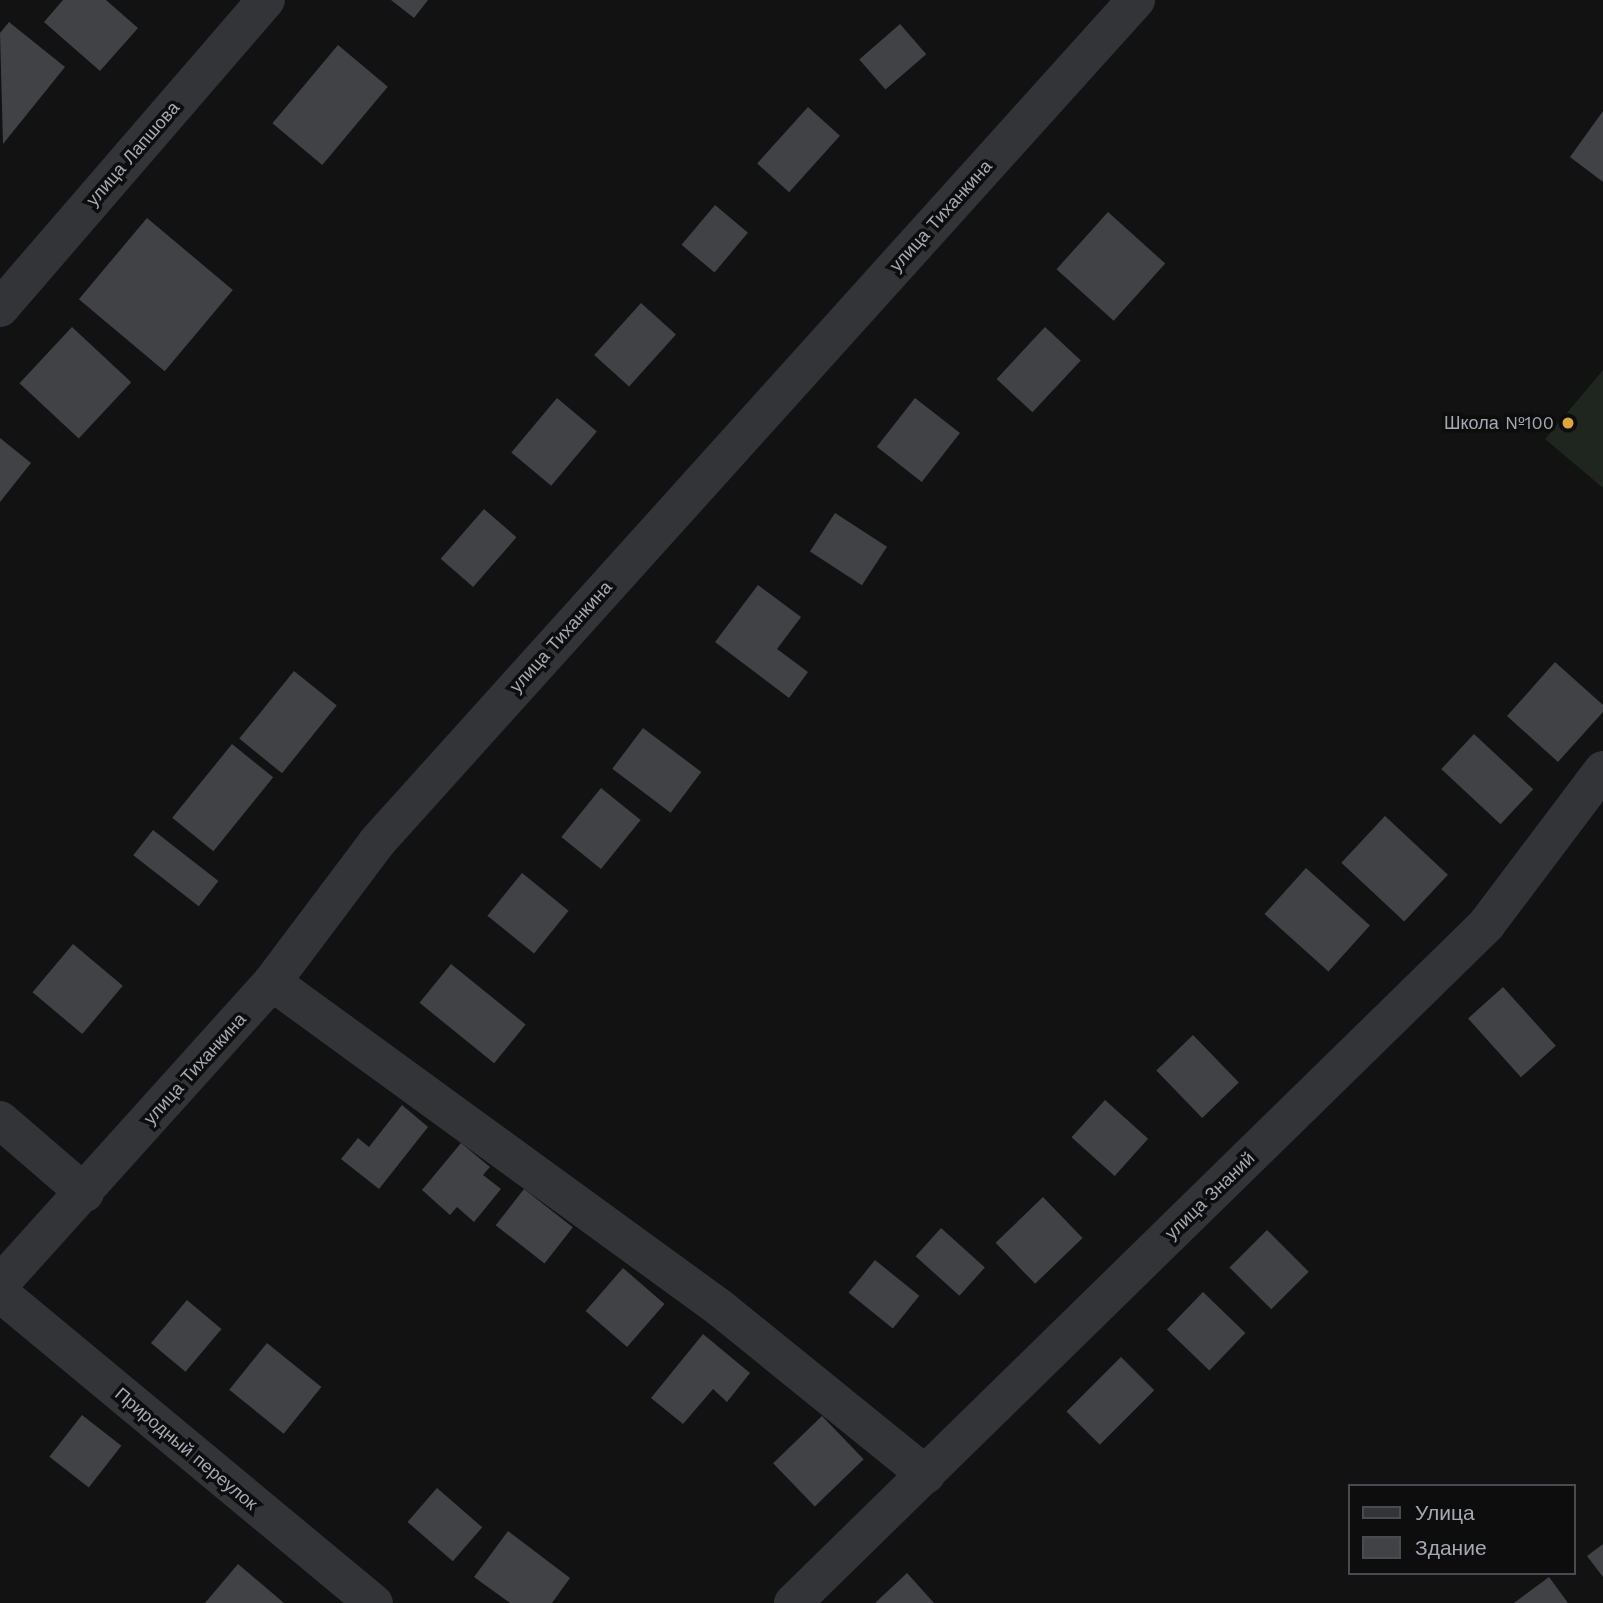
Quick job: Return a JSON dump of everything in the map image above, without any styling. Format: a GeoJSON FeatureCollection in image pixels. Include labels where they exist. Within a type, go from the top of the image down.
{"type":"FeatureCollection","features":[{"type":"Feature","properties":{"kind":"street","name":"улица Лапшова"},"geometry":{"type":"LineString","coordinates":[[0,307],[266,0]]}},
{"type":"Feature","properties":{"kind":"street","name":"улица Тиханкина"},"geometry":{"type":"LineString","coordinates":[[0,1284],[85,1193],[272,982],[376,842],[1136,0]]}},
{"type":"Feature","properties":{"kind":"street","name":"улица Знаний"},"geometry":{"type":"LineString","coordinates":[[793,1603],[1486,925],[1603,770]]}},
{"type":"Feature","properties":{"kind":"street"},"geometry":{"type":"LineString","coordinates":[[272,982],[719,1308],[926,1475]]}},
{"type":"Feature","properties":{"kind":"street"},"geometry":{"type":"LineString","coordinates":[[0,1120],[85,1193]]}},
{"type":"Feature","properties":{"kind":"street","name":"Природный переулок"},"geometry":{"type":"LineString","coordinates":[[0,1293],[374,1603]]}},
{"type":"Feature","properties":{"kind":"shaded area"},"geometry":{"type":"Polygon","coordinates":[[[1603,370],[1603,488],[1545,439],[1603,370]]]}},
{"type":"Feature","properties":{"kind":"building"},"geometry":{"type":"Polygon","coordinates":[[[63,0],[106,0],[138,28],[100,71],[44,22],[63,0]]]}},
{"type":"Feature","properties":{"kind":"building"},"geometry":{"type":"Polygon","coordinates":[[[391,0],[428,0],[414,18],[391,0]]]}},
{"type":"Feature","properties":{"kind":"building"},"geometry":{"type":"Polygon","coordinates":[[[9,22],[65,67],[3,144],[0,33],[9,22]]]}},
{"type":"Feature","properties":{"kind":"building"},"geometry":{"type":"Polygon","coordinates":[[[900,24],[926,54],[885,90],[859,59],[900,24]]]}},
{"type":"Feature","properties":{"kind":"building"},"geometry":{"type":"Polygon","coordinates":[[[338,45],[388,87],[322,165],[272,123],[338,45]]]}},
{"type":"Feature","properties":{"kind":"building"},"geometry":{"type":"Polygon","coordinates":[[[808,107],[840,136],[789,192],[757,163],[808,107]]]}},
{"type":"Feature","properties":{"kind":"building"},"geometry":{"type":"Polygon","coordinates":[[[1603,111],[1603,182],[1570,157],[1603,111]]]}},
{"type":"Feature","properties":{"kind":"building"},"geometry":{"type":"Polygon","coordinates":[[[715,205],[748,233],[715,272],[682,245],[715,205]]]}},
{"type":"Feature","properties":{"kind":"building"},"geometry":{"type":"Polygon","coordinates":[[[1108,212],[1165,264],[1114,321],[1056,269],[1108,212]]]}},
{"type":"Feature","properties":{"kind":"building"},"geometry":{"type":"Polygon","coordinates":[[[147,218],[233,290],[165,371],[79,299],[147,218]]]}},
{"type":"Feature","properties":{"kind":"building"},"geometry":{"type":"Polygon","coordinates":[[[641,303],[676,334],[629,386],[594,355],[641,303]]]}},
{"type":"Feature","properties":{"kind":"building"},"geometry":{"type":"Polygon","coordinates":[[[72,327],[131,382],[79,439],[19,383],[72,327]]]}},
{"type":"Feature","properties":{"kind":"building"},"geometry":{"type":"Polygon","coordinates":[[[1045,327],[1081,360],[1032,412],[997,379],[1045,327]]]}},
{"type":"Feature","properties":{"kind":"building"},"geometry":{"type":"Polygon","coordinates":[[[557,398],[597,431],[551,486],[511,452],[557,398]]]}},
{"type":"Feature","properties":{"kind":"building"},"geometry":{"type":"Polygon","coordinates":[[[915,398],[960,433],[922,482],[877,447],[915,398]]]}},
{"type":"Feature","properties":{"kind":"building"},"geometry":{"type":"Polygon","coordinates":[[[0,438],[31,463],[0,502],[0,438]]]}},
{"type":"Feature","properties":{"kind":"building"},"geometry":{"type":"Polygon","coordinates":[[[484,509],[516,537],[473,587],[441,559],[484,509]]]}},
{"type":"Feature","properties":{"kind":"building"},"geometry":{"type":"Polygon","coordinates":[[[835,513],[887,547],[862,585],[810,552],[835,513]]]}},
{"type":"Feature","properties":{"kind":"building"},"geometry":{"type":"Polygon","coordinates":[[[758,585],[801,617],[777,649],[808,672],[789,698],[715,642],[758,585]]]}},
{"type":"Feature","properties":{"kind":"building"},"geometry":{"type":"Polygon","coordinates":[[[1555,662],[1603,705],[1603,712],[1558,762],[1507,716],[1555,662]]]}},
{"type":"Feature","properties":{"kind":"building"},"geometry":{"type":"Polygon","coordinates":[[[294,671],[337,706],[282,773],[239,739],[294,671]]]}},
{"type":"Feature","properties":{"kind":"building"},"geometry":{"type":"Polygon","coordinates":[[[643,728],[701,772],[671,813],[612,769],[643,728]]]}},
{"type":"Feature","properties":{"kind":"building"},"geometry":{"type":"Polygon","coordinates":[[[1474,734],[1533,789],[1501,824],[1441,769],[1474,734]]]}},
{"type":"Feature","properties":{"kind":"building"},"geometry":{"type":"Polygon","coordinates":[[[232,744],[273,777],[213,851],[172,818],[232,744]]]}},
{"type":"Feature","properties":{"kind":"building"},"geometry":{"type":"Polygon","coordinates":[[[601,788],[641,820],[601,869],[561,837],[601,788]]]}},
{"type":"Feature","properties":{"kind":"building"},"geometry":{"type":"Polygon","coordinates":[[[1385,816],[1448,875],[1404,921],[1341,863],[1385,816]]]}},
{"type":"Feature","properties":{"kind":"building"},"geometry":{"type":"Polygon","coordinates":[[[153,830],[218,881],[199,906],[133,855],[153,830]]]}},
{"type":"Feature","properties":{"kind":"building"},"geometry":{"type":"Polygon","coordinates":[[[1306,868],[1370,926],[1328,972],[1265,914],[1306,868]]]}},
{"type":"Feature","properties":{"kind":"building"},"geometry":{"type":"Polygon","coordinates":[[[522,873],[569,911],[534,954],[487,916],[522,873]]]}},
{"type":"Feature","properties":{"kind":"building"},"geometry":{"type":"Polygon","coordinates":[[[73,944],[123,986],[82,1034],[33,992],[73,944]]]}},
{"type":"Feature","properties":{"kind":"building"},"geometry":{"type":"Polygon","coordinates":[[[451,964],[526,1024],[494,1063],[420,1003],[451,964]]]}},
{"type":"Feature","properties":{"kind":"building"},"geometry":{"type":"Polygon","coordinates":[[[1503,987],[1556,1046],[1521,1077],[1468,1018],[1503,987]]]}},
{"type":"Feature","properties":{"kind":"building"},"geometry":{"type":"Polygon","coordinates":[[[1193,1035],[1239,1082],[1202,1118],[1156,1070],[1193,1035]]]}},
{"type":"Feature","properties":{"kind":"building"},"geometry":{"type":"Polygon","coordinates":[[[1105,1100],[1148,1139],[1115,1176],[1072,1137],[1105,1100]]]}},
{"type":"Feature","properties":{"kind":"building"},"geometry":{"type":"Polygon","coordinates":[[[402,1105],[428,1127],[379,1189],[341,1159],[358,1138],[369,1147],[402,1105]]]}},
{"type":"Feature","properties":{"kind":"building"},"geometry":{"type":"Polygon","coordinates":[[[461,1143],[490,1167],[483,1175],[501,1189],[474,1222],[457,1207],[450,1215],[422,1190],[461,1143]]]}},
{"type":"Feature","properties":{"kind":"building"},"geometry":{"type":"Polygon","coordinates":[[[524,1189],[573,1227],[545,1263],[496,1225],[524,1189]]]}},
{"type":"Feature","properties":{"kind":"building"},"geometry":{"type":"Polygon","coordinates":[[[1043,1197],[1083,1238],[1035,1284],[996,1243],[1043,1197]]]}},
{"type":"Feature","properties":{"kind":"building"},"geometry":{"type":"Polygon","coordinates":[[[941,1228],[985,1267],[959,1296],[916,1256],[941,1228]]]}},
{"type":"Feature","properties":{"kind":"building"},"geometry":{"type":"Polygon","coordinates":[[[1267,1230],[1309,1272],[1271,1309],[1230,1267],[1267,1230]]]}},
{"type":"Feature","properties":{"kind":"building"},"geometry":{"type":"Polygon","coordinates":[[[875,1260],[919,1296],[893,1329],[849,1293],[875,1260]]]}},
{"type":"Feature","properties":{"kind":"building"},"geometry":{"type":"Polygon","coordinates":[[[623,1268],[665,1304],[627,1347],[586,1311],[623,1268]]]}},
{"type":"Feature","properties":{"kind":"building"},"geometry":{"type":"Polygon","coordinates":[[[1203,1292],[1245,1333],[1209,1370],[1167,1329],[1203,1292]]]}},
{"type":"Feature","properties":{"kind":"building"},"geometry":{"type":"Polygon","coordinates":[[[187,1300],[221,1329],[185,1372],[151,1343],[187,1300]]]}},
{"type":"Feature","properties":{"kind":"building"},"geometry":{"type":"Polygon","coordinates":[[[703,1334],[750,1373],[727,1402],[713,1389],[683,1424],[651,1398],[703,1334]]]}},
{"type":"Feature","properties":{"kind":"building"},"geometry":{"type":"Polygon","coordinates":[[[267,1343],[321,1387],[284,1434],[229,1390],[267,1343]]]}},
{"type":"Feature","properties":{"kind":"building"},"geometry":{"type":"Polygon","coordinates":[[[1121,1357],[1154,1390],[1100,1445],[1067,1411],[1121,1357]]]}},
{"type":"Feature","properties":{"kind":"building"},"geometry":{"type":"Polygon","coordinates":[[[82,1415],[121,1446],[89,1488],[49,1457],[82,1415]]]}},
{"type":"Feature","properties":{"kind":"building"},"geometry":{"type":"Polygon","coordinates":[[[822,1416],[864,1459],[815,1506],[773,1463],[822,1416]]]}},
{"type":"Feature","properties":{"kind":"building"},"geometry":{"type":"Polygon","coordinates":[[[437,1488],[482,1527],[453,1561],[407,1522],[437,1488]]]}},
{"type":"Feature","properties":{"kind":"building"},"geometry":{"type":"Polygon","coordinates":[[[508,1531],[570,1578],[552,1603],[510,1603],[474,1577],[508,1531]]]}},
{"type":"Feature","properties":{"kind":"building"},"geometry":{"type":"Polygon","coordinates":[[[1603,1544],[1603,1577],[1587,1556],[1603,1544]]]}},
{"type":"Feature","properties":{"kind":"building"},"geometry":{"type":"Polygon","coordinates":[[[238,1564],[284,1603],[205,1603],[238,1564]]]}},
{"type":"Feature","properties":{"kind":"building"},"geometry":{"type":"Polygon","coordinates":[[[907,1573],[934,1603],[875,1603],[907,1573]]]}},
{"type":"Feature","properties":{"kind":"building"},"geometry":{"type":"Polygon","coordinates":[[[1549,1577],[1568,1603],[1514,1603],[1518,1600],[1549,1577]]]}},
{"type":"Feature","properties":{"kind":"place","name":"Школа №100"},"geometry":{"type":"Point","coordinates":[1568,423]}}]}
